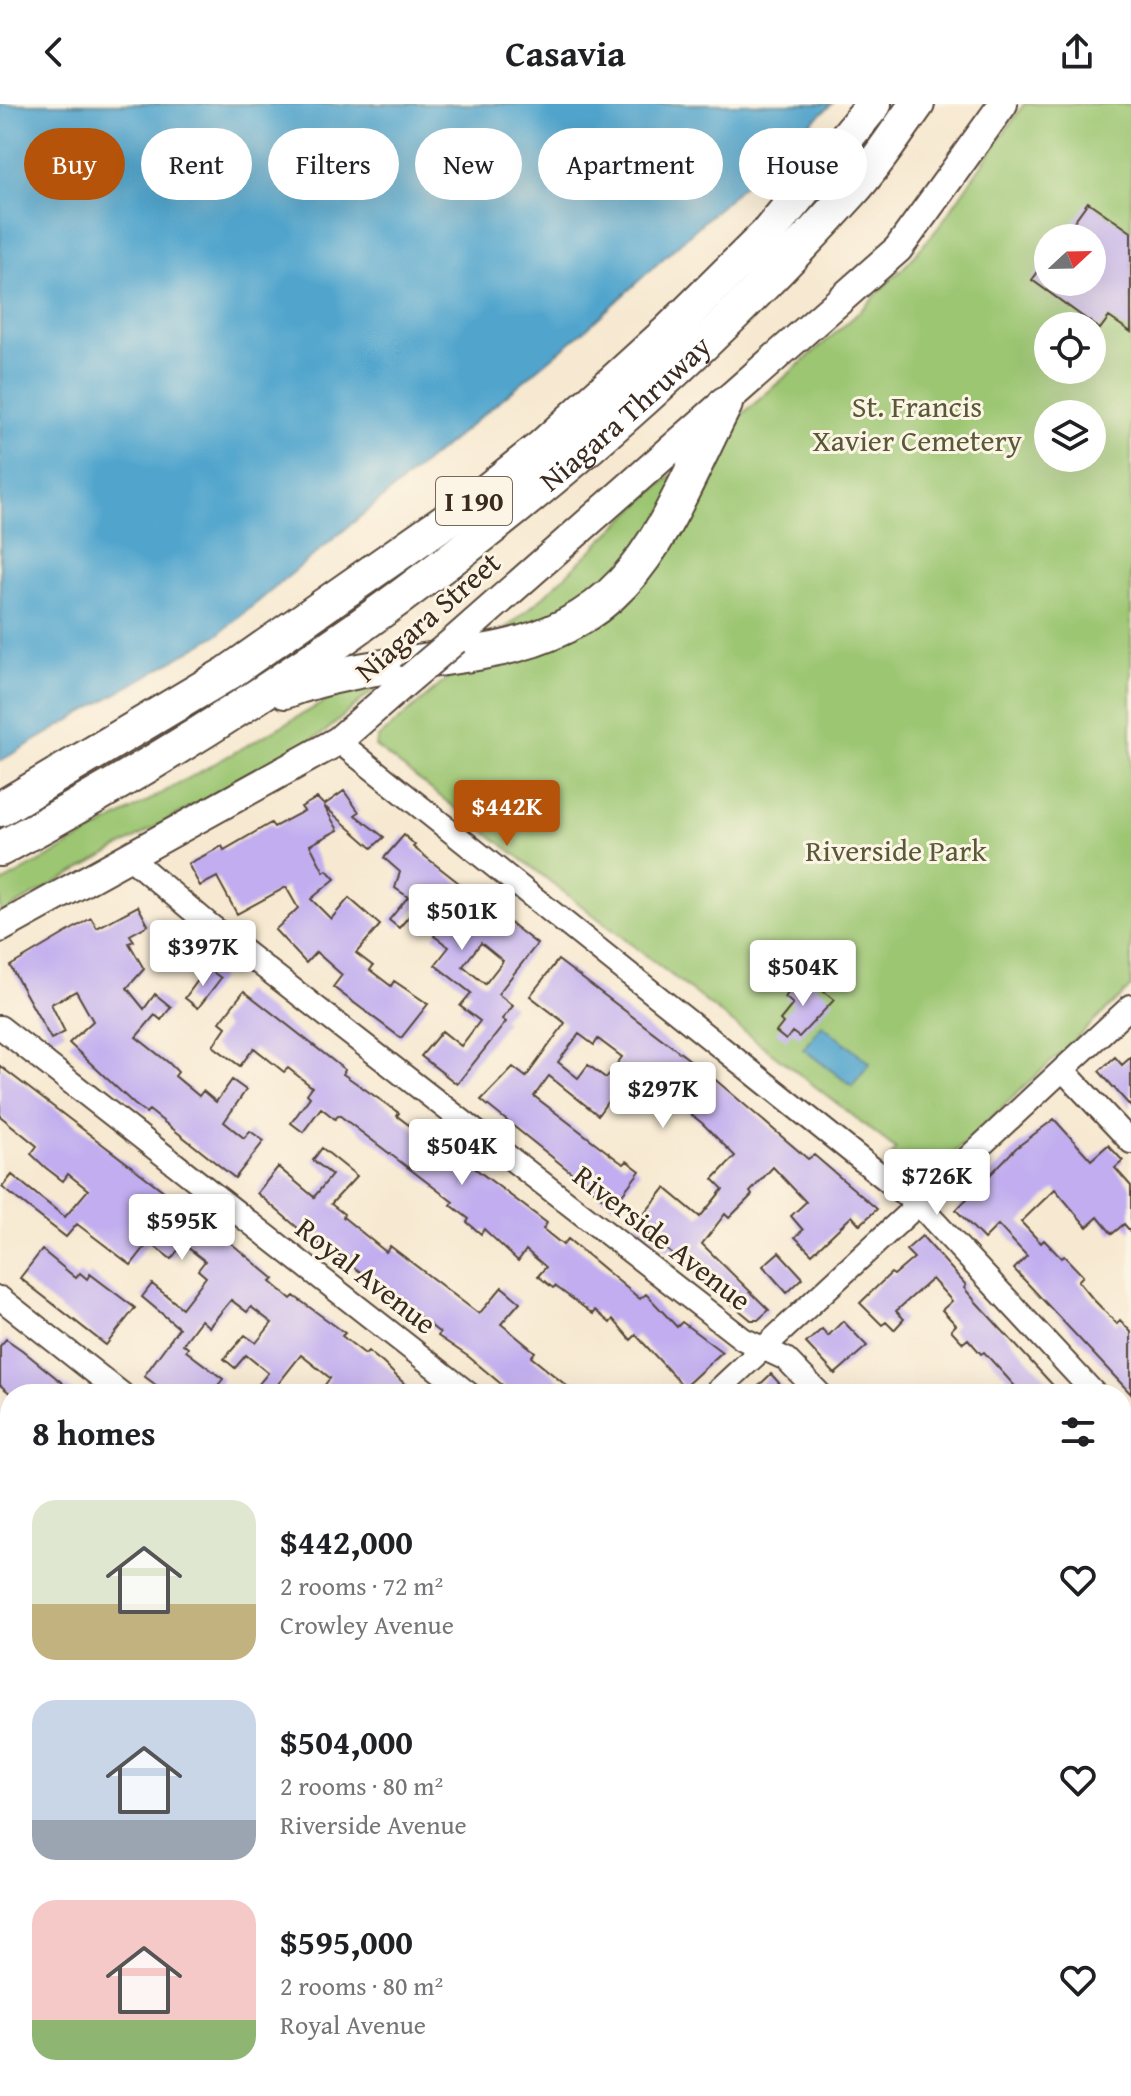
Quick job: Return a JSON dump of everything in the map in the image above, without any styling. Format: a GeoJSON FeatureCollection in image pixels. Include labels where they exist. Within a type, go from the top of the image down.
{"type":"FeatureCollection","features":[{"type":"Feature","properties":{"kind":"highway","name":"Niagara Thruway"},"geometry":{"type":"LineString","coordinates":[[0,809],[228,673],[518,466],[638,360],[747,254],[813,182],[874,104]]}},
{"type":"Feature","properties":{"kind":"highway","name":"Niagara Thruway"},"geometry":{"type":"LineString","coordinates":[[0,849],[247,705],[504,516],[681,366],[854,189],[917,104]]}},
{"type":"Feature","properties":{"kind":"highway"},"geometry":{"type":"LineString","coordinates":[[247,705],[341,672],[513,646],[568,627],[595,611],[644,558],[725,404]]}},
{"type":"Feature","properties":{"kind":"main road","name":"Niagara Street"},"geometry":{"type":"LineString","coordinates":[[0,928],[338,741],[898,249],[1003,104]]}},
{"type":"Feature","properties":{"kind":"street"},"geometry":{"type":"LineString","coordinates":[[338,741],[917,1204],[1086,1384]]}},
{"type":"Feature","properties":{"kind":"street","name":"Riverside Avenue"},"geometry":{"type":"LineString","coordinates":[[129,857],[206,922],[732,1331],[786,1359],[810,1384]]}},
{"type":"Feature","properties":{"kind":"street"},"geometry":{"type":"LineString","coordinates":[[725,1384],[1131,1006]]}},
{"type":"Feature","properties":{"kind":"street","name":"Royal Avenue"},"geometry":{"type":"LineString","coordinates":[[0,1027],[456,1384]]}},
{"type":"Feature","properties":{"kind":"street"},"geometry":{"type":"LineString","coordinates":[[1063,1070],[1131,1142]]}},
{"type":"Feature","properties":{"kind":"street"},"geometry":{"type":"LineString","coordinates":[[0,1298],[109,1384]]}},
{"type":"Feature","properties":{"kind":"green space","name":"Riverside Park"},"geometry":{"type":"Polygon","coordinates":[[[1024,104],[1131,104],[1131,987],[927,1178],[914,1181],[886,1163],[896,1149],[375,746],[378,738],[544,596],[646,498],[855,316],[938,228],[1024,104]]]}},
{"type":"Feature","properties":{"kind":"green space"},"geometry":{"type":"Polygon","coordinates":[[[378,686],[325,732],[0,914],[0,884],[344,691],[378,686]]]}},
{"type":"Feature","properties":{"kind":"water"},"geometry":{"type":"Polygon","coordinates":[[[0,104],[832,104],[806,128],[739,128],[739,189],[586,329],[219,634],[0,761],[0,104]]]}},
{"type":"Feature","properties":{"kind":"water"},"geometry":{"type":"Polygon","coordinates":[[[822,1025],[870,1063],[852,1086],[803,1049],[822,1025]]]}},
{"type":"Feature","properties":{"kind":"building"},"geometry":{"type":"Polygon","coordinates":[[[1088,202],[1131,232],[1131,332],[1109,317],[1106,321],[1106,312],[1076,312],[1054,296],[1106,296],[1106,224],[1072,224],[1088,202]]]}},
{"type":"Feature","properties":{"kind":"building"},"geometry":{"type":"Polygon","coordinates":[[[344,791],[359,812],[355,815],[384,837],[372,848],[324,806],[338,830],[310,845],[324,872],[327,870],[335,879],[311,899],[331,919],[349,898],[380,925],[356,953],[373,966],[370,970],[391,986],[394,981],[428,1004],[401,1038],[333,987],[342,975],[316,952],[306,963],[275,930],[298,908],[286,887],[237,914],[217,877],[200,886],[188,864],[222,846],[224,850],[271,823],[274,827],[304,811],[301,807],[317,798],[324,805],[344,791]]]}},
{"type":"Feature","properties":{"kind":"building"},"geometry":{"type":"Polygon","coordinates":[[[404,835],[415,845],[413,847],[537,944],[498,994],[513,1006],[502,1019],[506,1022],[457,1084],[421,1056],[442,1031],[461,1046],[480,1021],[460,1006],[471,993],[435,965],[449,947],[434,936],[447,919],[423,900],[399,928],[389,920],[408,897],[395,888],[400,872],[384,858],[404,835]],[[481,943],[463,966],[485,984],[503,961],[481,943]]]}},
{"type":"Feature","properties":{"kind":"building"},"geometry":{"type":"Polygon","coordinates":[[[138,906],[148,925],[130,935],[134,941],[129,943],[144,969],[127,988],[144,1009],[155,994],[171,1007],[161,1020],[155,1015],[136,1037],[169,1063],[178,1072],[175,1076],[199,1096],[203,1091],[216,1102],[232,1080],[246,1090],[224,1122],[244,1138],[250,1131],[264,1141],[235,1178],[149,1110],[146,1113],[134,1104],[69,1043],[93,1021],[76,991],[51,1004],[65,1032],[51,1039],[10,966],[91,918],[97,928],[138,906]]]}},
{"type":"Feature","properties":{"kind":"building"},"geometry":{"type":"Polygon","coordinates":[[[558,960],[711,1076],[808,1159],[814,1155],[877,1209],[860,1225],[852,1216],[812,1254],[795,1237],[803,1230],[791,1216],[806,1202],[773,1167],[750,1192],[752,1195],[729,1218],[725,1214],[702,1244],[769,1310],[758,1320],[751,1320],[636,1224],[665,1188],[700,1217],[723,1189],[713,1179],[735,1156],[702,1123],[668,1096],[662,1104],[652,1095],[654,1092],[628,1073],[598,1115],[549,1076],[534,1096],[619,1161],[624,1164],[627,1161],[640,1171],[613,1206],[481,1100],[513,1067],[526,1077],[565,1023],[530,996],[558,960]],[[579,1034],[558,1062],[578,1078],[588,1065],[606,1078],[622,1057],[598,1039],[594,1045],[579,1034]]]}},
{"type":"Feature","properties":{"kind":"building"},"geometry":{"type":"Polygon","coordinates":[[[207,968],[221,978],[198,1008],[185,998],[207,968]]]}},
{"type":"Feature","properties":{"kind":"building"},"geometry":{"type":"Polygon","coordinates":[[[803,975],[834,1000],[799,1037],[792,1032],[786,1040],[776,1032],[783,1023],[780,1020],[793,1004],[785,997],[803,975]]]}},
{"type":"Feature","properties":{"kind":"building"},"geometry":{"type":"Polygon","coordinates":[[[244,991],[345,1070],[343,1074],[399,1113],[397,1116],[421,1134],[424,1130],[547,1223],[543,1229],[563,1245],[568,1239],[640,1299],[646,1294],[677,1327],[682,1322],[722,1352],[687,1384],[681,1384],[636,1335],[631,1340],[613,1319],[610,1323],[595,1310],[593,1314],[555,1286],[553,1288],[538,1276],[546,1267],[526,1250],[518,1261],[484,1229],[481,1234],[467,1222],[469,1219],[451,1205],[453,1202],[339,1115],[335,1119],[321,1108],[303,1132],[291,1123],[310,1097],[307,1094],[312,1087],[288,1068],[284,1072],[254,1048],[240,1066],[213,1046],[226,1027],[220,1022],[244,991]]]}},
{"type":"Feature","properties":{"kind":"building"},"geometry":{"type":"Polygon","coordinates":[[[1115,1057],[1122,1065],[1131,1057],[1131,1107],[1099,1071],[1115,1057]]]}},
{"type":"Feature","properties":{"kind":"building"},"geometry":{"type":"Polygon","coordinates":[[[0,1066],[220,1234],[274,1279],[271,1282],[291,1299],[294,1296],[345,1333],[342,1336],[365,1354],[368,1351],[405,1384],[326,1384],[330,1378],[301,1355],[278,1384],[259,1384],[268,1373],[246,1355],[235,1368],[224,1359],[245,1335],[256,1343],[272,1323],[251,1307],[247,1312],[231,1300],[209,1327],[201,1320],[183,1344],[188,1348],[186,1351],[223,1379],[219,1384],[155,1384],[144,1376],[179,1328],[142,1297],[152,1284],[182,1308],[206,1277],[198,1270],[205,1261],[183,1244],[171,1259],[149,1242],[131,1265],[77,1224],[66,1237],[2,1187],[12,1175],[65,1217],[88,1190],[68,1174],[63,1181],[46,1168],[31,1154],[37,1146],[0,1116],[0,1066]]]}},
{"type":"Feature","properties":{"kind":"building"},"geometry":{"type":"Polygon","coordinates":[[[1054,1119],[1091,1160],[1108,1145],[1123,1161],[1115,1168],[1131,1186],[1131,1232],[1124,1224],[1112,1234],[1098,1217],[1087,1227],[1055,1189],[1021,1222],[1041,1243],[1044,1240],[1061,1258],[1064,1256],[1083,1276],[1078,1281],[1093,1299],[1117,1324],[1120,1320],[1131,1332],[1131,1384],[1122,1384],[1014,1269],[1027,1256],[998,1225],[984,1239],[956,1210],[1016,1148],[1054,1119]]]}},
{"type":"Feature","properties":{"kind":"building"},"geometry":{"type":"Polygon","coordinates":[[[322,1148],[357,1176],[331,1204],[386,1252],[390,1246],[479,1314],[502,1287],[520,1302],[501,1324],[535,1352],[531,1357],[565,1384],[501,1384],[438,1336],[440,1333],[420,1317],[417,1321],[401,1308],[405,1302],[306,1235],[257,1193],[278,1167],[314,1197],[332,1175],[313,1160],[322,1148]]]}},
{"type":"Feature","properties":{"kind":"building"},"geometry":{"type":"Polygon","coordinates":[[[922,1236],[966,1285],[964,1288],[976,1302],[1052,1384],[1013,1384],[984,1352],[981,1354],[968,1339],[963,1343],[951,1330],[956,1325],[942,1310],[952,1301],[932,1279],[896,1311],[904,1319],[894,1330],[886,1322],[882,1325],[860,1303],[891,1273],[894,1275],[914,1258],[906,1250],[922,1236]]]}},
{"type":"Feature","properties":{"kind":"building"},"geometry":{"type":"Polygon","coordinates":[[[42,1250],[76,1278],[80,1273],[87,1279],[90,1274],[135,1308],[106,1345],[20,1278],[42,1250]]]}},
{"type":"Feature","properties":{"kind":"building"},"geometry":{"type":"Polygon","coordinates":[[[779,1252],[803,1278],[787,1293],[763,1266],[779,1252]]]}},
{"type":"Feature","properties":{"kind":"building"},"geometry":{"type":"Polygon","coordinates":[[[843,1321],[867,1346],[835,1374],[806,1343],[822,1329],[828,1336],[843,1321]]]}},
{"type":"Feature","properties":{"kind":"building"},"geometry":{"type":"Polygon","coordinates":[[[6,1339],[64,1384],[0,1384],[0,1346],[6,1339]]]}},
{"type":"Feature","properties":{"kind":"building"},"geometry":{"type":"Polygon","coordinates":[[[771,1374],[780,1384],[760,1384],[771,1374]]]}},
{"type":"Feature","properties":{"kind":"park label","name":"St. Francis Xavier Cemetery"},"geometry":{"type":"Point","coordinates":[917,424]}}]}
